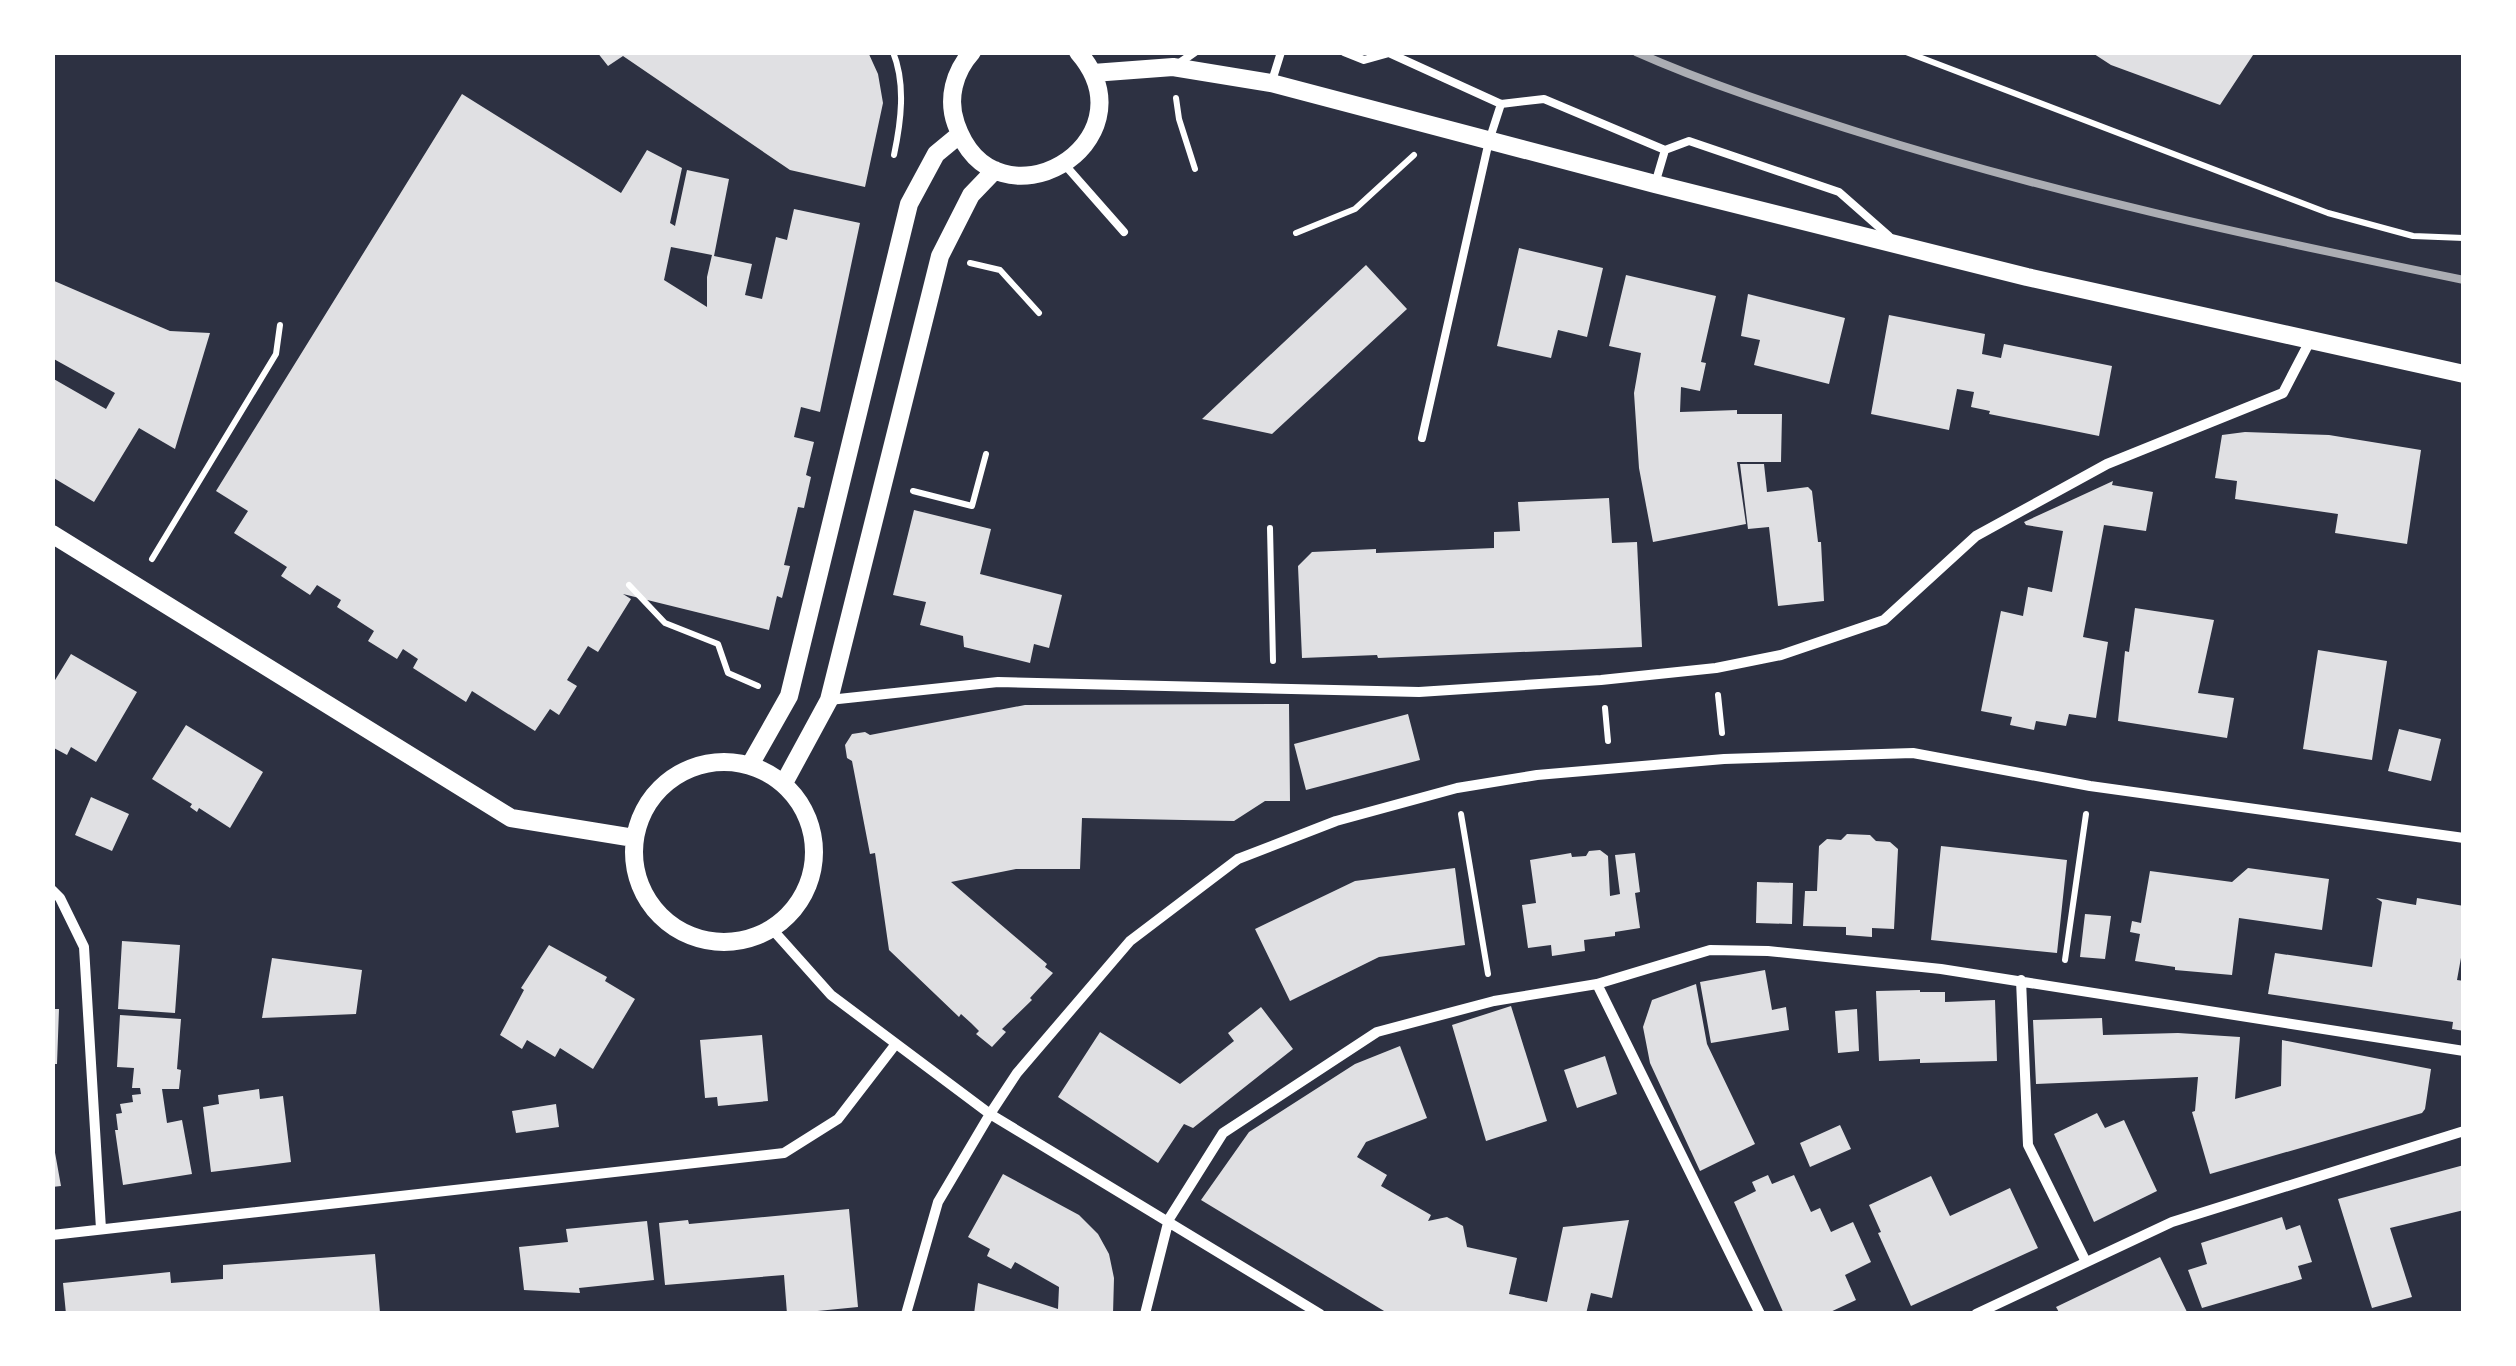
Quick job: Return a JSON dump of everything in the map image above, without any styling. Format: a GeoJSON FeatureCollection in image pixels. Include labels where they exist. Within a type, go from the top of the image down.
{"type":"FeatureCollection","features":[{"type":"Feature","properties":{"kind":"street"},"geometry":{"type":"LineString","coordinates":[[972,52],[957,74],[952,95],[952,116],[959,135],[968,150],[995,170],[1030,176],[1065,165],[1081,152],[1098,114],[1093,73],[1078,52]]}},
{"type":"Feature","properties":{"kind":"street"},"geometry":{"type":"LineString","coordinates":[[1093,73],[1173,66],[1272,82],[1655,184],[2028,277],[2464,374]]}},
{"type":"Feature","properties":{"kind":"street"},"geometry":{"type":"LineString","coordinates":[[750,765],[785,703],[909,204],[936,154],[959,135]]}},
{"type":"Feature","properties":{"kind":"street"},"geometry":{"type":"LineString","coordinates":[[784,784],[829,700],[940,256],[971,196],[995,170]]}},
{"type":"Feature","properties":{"kind":"street"},"geometry":{"type":"LineString","coordinates":[[829,700],[998,682],[1419,692],[1602,680],[1716,668],[1780,656],[1884,620],[1976,536],[2107,464],[2283,392],[2311,339]]}},
{"type":"Feature","properties":{"kind":"street"},"geometry":{"type":"LineString","coordinates":[[52,534],[512,818],[634,838]]}},
{"type":"Feature","properties":{"kind":"street"},"geometry":{"type":"LineString","coordinates":[[906,1314],[938,1202],[990,1114],[1017,1073],[1130,941],[1238,859],[1336,821],[1457,788],[1612,766],[1912,753],[2090,786],[2464,838]]}},
{"type":"Feature","properties":{"kind":"street"},"geometry":{"type":"LineString","coordinates":[[719,760],[750,765],[784,784],[802,806],[812,832],[814,859],[808,886],[793,910],[772,929],[745,940],[715,942],[687,935],[662,918],[644,895],[634,868],[634,838],[643,809],[662,784],[689,768],[719,760]]}},
{"type":"Feature","properties":{"kind":"street"},"geometry":{"type":"LineString","coordinates":[[52,890],[60,898],[84,948],[100,1229]]}},
{"type":"Feature","properties":{"kind":"street"},"geometry":{"type":"LineString","coordinates":[[772,929],[830,995],[990,1114],[1320,1314]]}},
{"type":"Feature","properties":{"kind":"street"},"geometry":{"type":"LineString","coordinates":[[1146,1312],[1169,1220],[1224,1134],[1377,1032],[1494,1001],[1597,984],[1710,950],[1768,951],[2020,980],[2464,1051]]}},
{"type":"Feature","properties":{"kind":"street"},"geometry":{"type":"LineString","coordinates":[[2020,980],[2028,1145],[2085,1260]]}},
{"type":"Feature","properties":{"kind":"street"},"geometry":{"type":"LineString","coordinates":[[1597,984],[1760,1314]]}},
{"type":"Feature","properties":{"kind":"street"},"geometry":{"type":"LineString","coordinates":[[52,1235],[784,1153],[838,1119],[895,1044]]}},
{"type":"Feature","properties":{"kind":"street"},"geometry":{"type":"LineString","coordinates":[[1976,1314],[2172,1222],[2464,1132]]}},
{"type":"Feature","properties":{"kind":"lane"},"geometry":{"type":"LineString","coordinates":[[1173,66],[1195,52]]}},
{"type":"Feature","properties":{"kind":"lane"},"geometry":{"type":"LineString","coordinates":[[1272,82],[1281,52]]}},
{"type":"Feature","properties":{"kind":"lane"},"geometry":{"type":"LineString","coordinates":[[1344,52],[1364,60],[1389,52],[1501,104],[1544,99],[1665,150],[1689,141],[1839,192],[1897,244]]}},
{"type":"Feature","properties":{"kind":"lane"},"geometry":{"type":"LineString","coordinates":[[1422,438],[1489,141],[1501,104]]}},
{"type":"Feature","properties":{"kind":"lane"},"geometry":{"type":"LineString","coordinates":[[1655,184],[1665,150]]}},
{"type":"Feature","properties":{"kind":"lane"},"geometry":{"type":"LineString","coordinates":[[1065,165],[1124,232]]}},
{"type":"Feature","properties":{"kind":"path"},"geometry":{"type":"LineString","coordinates":[[1906,52],[2328,213],[2413,236],[2464,238]]}},
{"type":"Feature","properties":{"kind":"path"},"geometry":{"type":"LineString","coordinates":[[1173,66],[1178,119],[1195,169]]}},
{"type":"Feature","properties":{"kind":"path"},"geometry":{"type":"LineString","coordinates":[[1296,233],[1355,209],[1443,129]]}},
{"type":"Feature","properties":{"kind":"path"},"geometry":{"type":"LineString","coordinates":[[940,256],[1000,270],[1038,313]]}},
{"type":"Feature","properties":{"kind":"path"},"geometry":{"type":"LineString","coordinates":[[136,585],[276,354],[280,325]]}},
{"type":"Feature","properties":{"kind":"path"},"geometry":{"type":"LineString","coordinates":[[882,482],[972,506],[986,454]]}},
{"type":"Feature","properties":{"kind":"path"},"geometry":{"type":"LineString","coordinates":[[1270,528],[1274,690]]}},
{"type":"Feature","properties":{"kind":"path"},"geometry":{"type":"LineString","coordinates":[[628,585],[665,623],[718,644],[728,673],[785,703]]}},
{"type":"Feature","properties":{"kind":"path"},"geometry":{"type":"LineString","coordinates":[[1716,668],[1724,759]]}},
{"type":"Feature","properties":{"kind":"path"},"geometry":{"type":"LineString","coordinates":[[1602,680],[1612,766]]}},
{"type":"Feature","properties":{"kind":"path"},"geometry":{"type":"LineString","coordinates":[[2062,986],[2090,786]]}},
{"type":"Feature","properties":{"kind":"path"},"geometry":{"type":"LineString","coordinates":[[1457,788],[1484,962],[1494,1001]]}},
{"type":"Feature","properties":{"kind":"building"},"geometry":{"type":"Polygon","coordinates":[[[597,52],[868,52],[878,74],[883,103],[865,187],[790,170],[623,56],[608,66],[597,52]]]}},
{"type":"Feature","properties":{"kind":"building"},"geometry":{"type":"Polygon","coordinates":[[[2091,52],[2255,52],[2220,105],[2111,65],[2091,52]]]}},
{"type":"Feature","properties":{"kind":"building"},"geometry":{"type":"Polygon","coordinates":[[[462,94],[621,193],[647,150],[682,168],[670,223],[675,226],[687,170],[729,179],[714,256],[752,264],[745,295],[762,299],[776,237],[787,240],[794,209],[860,223],[820,412],[801,407],[794,437],[814,442],[806,475],[811,477],[804,508],[798,507],[784,565],[790,566],[769,630],[623,594],[631,599],[598,652],[588,646],[567,680],[577,686],[559,715],[550,709],[535,731],[472,691],[466,702],[413,668],[418,659],[403,649],[397,659],[368,641],[374,631],[337,607],[341,600],[317,585],[310,595],[281,576],[287,567],[234,533],[248,511],[216,491],[462,94]],[[671,247],[664,280],[707,307],[712,255],[671,247]]]}},
{"type":"Feature","properties":{"kind":"building"},"geometry":{"type":"Polygon","coordinates":[[[1519,248],[1603,268],[1587,337],[1558,330],[1551,358],[1497,346],[1519,248]]]}},
{"type":"Feature","properties":{"kind":"building"},"geometry":{"type":"Polygon","coordinates":[[[1366,265],[1407,309],[1272,434],[1202,419],[1366,265]]]}},
{"type":"Feature","properties":{"kind":"building"},"geometry":{"type":"Polygon","coordinates":[[[1626,275],[1716,296],[1701,362],[1706,363],[1700,391],[1681,387],[1680,412],[1737,410],[1737,414],[1782,414],[1781,462],[1737,462],[1746,524],[1653,542],[1639,468],[1634,393],[1641,353],[1609,346],[1626,275]]]}},
{"type":"Feature","properties":{"kind":"building"},"geometry":{"type":"Polygon","coordinates":[[[52,280],[170,331],[210,333],[175,449],[139,428],[94,502],[52,477],[52,378],[106,409],[115,393],[52,358],[52,280]]]}},
{"type":"Feature","properties":{"kind":"building"},"geometry":{"type":"Polygon","coordinates":[[[1748,294],[1845,318],[1829,384],[1754,365],[1760,340],[1741,336],[1748,294]]]}},
{"type":"Feature","properties":{"kind":"building"},"geometry":{"type":"Polygon","coordinates":[[[1889,315],[1985,334],[1982,354],[2001,358],[2004,344],[2112,366],[2099,436],[1989,414],[1990,411],[1971,407],[1974,392],[1957,389],[1949,430],[1871,414],[1889,315]]]}},
{"type":"Feature","properties":{"kind":"building"},"geometry":{"type":"Polygon","coordinates":[[[2222,435],[2329,435],[2421,450],[2407,544],[2335,533],[2338,514],[2235,499],[2237,481],[2215,478],[2222,435]]]}},
{"type":"Feature","properties":{"kind":"building"},"geometry":{"type":"Polygon","coordinates":[[[1740,464],[1764,464],[1767,492],[1808,487],[1812,491],[1821,542],[1824,601],[1778,606],[1769,527],[1748,529],[1740,464]]]}},
{"type":"Feature","properties":{"kind":"building"},"geometry":{"type":"Polygon","coordinates":[[[2113,481],[2112,485],[2153,492],[2146,531],[2104,525],[2083,637],[2108,642],[2096,718],[2069,714],[2066,726],[2036,721],[2034,730],[2010,725],[2012,717],[1981,711],[2001,611],[2023,616],[2028,587],[2052,592],[2063,531],[2024,522],[2113,481]]]}},
{"type":"Feature","properties":{"kind":"building"},"geometry":{"type":"Polygon","coordinates":[[[1609,498],[1612,543],[1637,542],[1642,647],[1302,658],[1298,566],[1312,552],[1494,548],[1494,532],[1520,531],[1518,502],[1609,498]]]}},
{"type":"Feature","properties":{"kind":"building"},"geometry":{"type":"Polygon","coordinates":[[[914,510],[991,529],[980,574],[1062,595],[1049,648],[1034,644],[1030,663],[964,647],[963,636],[920,625],[926,602],[893,595],[914,510]]]}},
{"type":"Feature","properties":{"kind":"building"},"geometry":{"type":"Polygon","coordinates":[[[2135,608],[2214,620],[2198,693],[2234,698],[2227,738],[2118,721],[2125,651],[2129,652],[2135,608]]]}},
{"type":"Feature","properties":{"kind":"building"},"geometry":{"type":"Polygon","coordinates":[[[2318,650],[2387,661],[2372,760],[2303,749],[2318,650]]]}},
{"type":"Feature","properties":{"kind":"building"},"geometry":{"type":"Polygon","coordinates":[[[71,654],[137,692],[96,762],[71,747],[67,755],[52,747],[52,685],[71,654]]]}},
{"type":"Feature","properties":{"kind":"building"},"geometry":{"type":"Polygon","coordinates":[[[1289,704],[1290,801],[1265,801],[1234,821],[1082,818],[1080,869],[1016,869],[951,882],[1053,973],[1002,1029],[1006,1032],[992,1047],[976,1034],[979,1031],[971,1023],[961,1014],[959,1017],[889,950],[875,853],[870,854],[852,761],[847,758],[845,745],[852,734],[870,735],[1025,705],[1289,704]]]}},
{"type":"Feature","properties":{"kind":"building"},"geometry":{"type":"Polygon","coordinates":[[[1408,714],[1420,760],[1306,790],[1294,744],[1408,714]]]}},
{"type":"Feature","properties":{"kind":"building"},"geometry":{"type":"Polygon","coordinates":[[[186,725],[263,772],[230,828],[199,808],[197,812],[190,807],[192,804],[152,779],[186,725]]]}},
{"type":"Feature","properties":{"kind":"building"},"geometry":{"type":"Polygon","coordinates":[[[2399,729],[2441,739],[2431,781],[2388,771],[2399,729]]]}},
{"type":"Feature","properties":{"kind":"building"},"geometry":{"type":"Polygon","coordinates":[[[91,797],[129,814],[112,851],[75,835],[91,797]]]}},
{"type":"Feature","properties":{"kind":"building"},"geometry":{"type":"Polygon","coordinates":[[[1847,834],[1870,835],[1898,849],[1894,929],[1872,928],[1872,937],[1846,935],[1846,927],[1803,926],[1805,891],[1817,891],[1819,846],[1827,839],[1841,840],[1847,834]]]}},
{"type":"Feature","properties":{"kind":"building"},"geometry":{"type":"Polygon","coordinates":[[[1941,846],[2067,860],[2057,953],[1931,940],[1941,846]]]}},
{"type":"Feature","properties":{"kind":"building"},"geometry":{"type":"Polygon","coordinates":[[[1600,850],[1608,856],[1610,896],[1620,894],[1615,855],[1635,853],[1640,928],[1584,940],[1585,951],[1552,956],[1551,945],[1528,948],[1522,905],[1536,903],[1530,860],[1571,853],[1572,857],[1586,856],[1589,851],[1600,850]]]}},
{"type":"Feature","properties":{"kind":"building"},"geometry":{"type":"Polygon","coordinates":[[[1455,868],[1465,945],[1379,957],[1290,1001],[1255,929],[1355,881],[1455,868]]]}},
{"type":"Feature","properties":{"kind":"building"},"geometry":{"type":"Polygon","coordinates":[[[2248,868],[2329,879],[2322,930],[2239,918],[2232,975],[2175,970],[2135,961],[2140,934],[2130,932],[2132,921],[2141,923],[2150,871],[2232,882],[2248,868]]]}},
{"type":"Feature","properties":{"kind":"building"},"geometry":{"type":"Polygon","coordinates":[[[1757,882],[1793,883],[1792,924],[1756,923],[1757,882]]]}},
{"type":"Feature","properties":{"kind":"building"},"geometry":{"type":"Polygon","coordinates":[[[2376,898],[2416,905],[2417,898],[2464,906],[2464,941],[2457,980],[2464,981],[2464,1031],[2452,1029],[2453,1022],[2268,994],[2275,953],[2372,967],[2382,902],[2376,898]]]}},
{"type":"Feature","properties":{"kind":"building"},"geometry":{"type":"Polygon","coordinates":[[[2085,914],[2111,916],[2105,959],[2080,957],[2085,914]]]}},
{"type":"Feature","properties":{"kind":"building"},"geometry":{"type":"Polygon","coordinates":[[[122,941],[180,945],[175,1013],[118,1009],[122,941]]]}},
{"type":"Feature","properties":{"kind":"building"},"geometry":{"type":"Polygon","coordinates":[[[549,945],[607,977],[605,981],[635,999],[593,1069],[560,1048],[555,1057],[527,1040],[522,1049],[500,1035],[524,990],[521,988],[549,945]]]}},
{"type":"Feature","properties":{"kind":"building"},"geometry":{"type":"Polygon","coordinates":[[[272,958],[362,970],[356,1014],[262,1018],[272,958]]]}},
{"type":"Feature","properties":{"kind":"building"},"geometry":{"type":"Polygon","coordinates":[[[1765,970],[1772,1010],[1786,1007],[1789,1030],[1711,1043],[1700,982],[1765,970]]]}},
{"type":"Feature","properties":{"kind":"building"},"geometry":{"type":"Polygon","coordinates":[[[1696,984],[1707,1044],[1755,1144],[1700,1171],[1650,1063],[1643,1027],[1652,1000],[1696,984]]]}},
{"type":"Feature","properties":{"kind":"building"},"geometry":{"type":"Polygon","coordinates":[[[1876,991],[1945,992],[1945,1002],[1995,1000],[1997,1061],[1879,1061],[1876,991]]]}},
{"type":"Feature","properties":{"kind":"building"},"geometry":{"type":"Polygon","coordinates":[[[1511,1006],[1547,1121],[1486,1141],[1452,1025],[1511,1006]]]}},
{"type":"Feature","properties":{"kind":"building"},"geometry":{"type":"Polygon","coordinates":[[[1261,1007],[1293,1049],[1193,1128],[1184,1124],[1158,1163],[1058,1097],[1100,1032],[1180,1084],[1234,1041],[1228,1033],[1261,1007]]]}},
{"type":"Feature","properties":{"kind":"building"},"geometry":{"type":"Polygon","coordinates":[[[52,1009],[59,1009],[57,1064],[52,1064],[52,1009]]]}},
{"type":"Feature","properties":{"kind":"building"},"geometry":{"type":"Polygon","coordinates":[[[1857,1009],[1859,1051],[1838,1053],[1835,1011],[1857,1009]]]}},
{"type":"Feature","properties":{"kind":"building"},"geometry":{"type":"Polygon","coordinates":[[[120,1015],[181,1019],[179,1089],[162,1089],[167,1123],[182,1120],[192,1174],[123,1185],[116,1114],[122,1113],[120,1104],[133,1102],[132,1095],[141,1094],[140,1088],[132,1088],[134,1068],[117,1067],[120,1015]]]}},
{"type":"Feature","properties":{"kind":"building"},"geometry":{"type":"Polygon","coordinates":[[[2102,1018],[2103,1035],[2178,1033],[2240,1037],[2235,1099],[2281,1086],[2282,1040],[2431,1069],[2425,1109],[2210,1174],[2192,1112],[2198,1077],[2036,1084],[2033,1020],[2102,1018]]]}},
{"type":"Feature","properties":{"kind":"building"},"geometry":{"type":"Polygon","coordinates":[[[762,1035],[768,1101],[718,1106],[717,1097],[705,1098],[700,1040],[762,1035]]]}},
{"type":"Feature","properties":{"kind":"building"},"geometry":{"type":"Polygon","coordinates":[[[1400,1046],[1427,1118],[1366,1142],[1357,1157],[1387,1175],[1381,1186],[1431,1215],[1428,1221],[1447,1217],[1463,1226],[1467,1247],[1517,1258],[1509,1294],[1547,1302],[1563,1227],[1629,1220],[1612,1298],[1591,1293],[1586,1314],[1389,1314],[1201,1200],[1249,1132],[1355,1064],[1400,1046]]]}},
{"type":"Feature","properties":{"kind":"building"},"geometry":{"type":"Polygon","coordinates":[[[1605,1056],[1617,1094],[1577,1108],[1564,1070],[1605,1056]]]}},
{"type":"Feature","properties":{"kind":"building"},"geometry":{"type":"Polygon","coordinates":[[[259,1089],[260,1099],[283,1096],[291,1162],[211,1172],[203,1107],[219,1104],[218,1095],[259,1089]]]}},
{"type":"Feature","properties":{"kind":"building"},"geometry":{"type":"Polygon","coordinates":[[[556,1104],[559,1127],[516,1133],[512,1111],[556,1104]]]}},
{"type":"Feature","properties":{"kind":"building"},"geometry":{"type":"Polygon","coordinates":[[[2097,1113],[2105,1128],[2124,1120],[2157,1191],[2094,1222],[2054,1134],[2097,1113]]]}},
{"type":"Feature","properties":{"kind":"building"},"geometry":{"type":"Polygon","coordinates":[[[1840,1125],[1851,1149],[1810,1167],[1800,1143],[1840,1125]]]}},
{"type":"Feature","properties":{"kind":"building"},"geometry":{"type":"Polygon","coordinates":[[[52,1136],[61,1186],[52,1187],[52,1136]]]}},
{"type":"Feature","properties":{"kind":"building"},"geometry":{"type":"Polygon","coordinates":[[[2464,1165],[2464,1210],[2390,1228],[2412,1297],[2372,1308],[2338,1199],[2464,1165]]]}},
{"type":"Feature","properties":{"kind":"building"},"geometry":{"type":"Polygon","coordinates":[[[1003,1174],[1079,1215],[1098,1234],[1109,1254],[1114,1278],[1113,1314],[974,1314],[978,1283],[1058,1309],[1059,1287],[1015,1262],[1011,1269],[987,1256],[990,1249],[968,1237],[1003,1174]]]}},
{"type":"Feature","properties":{"kind":"building"},"geometry":{"type":"Polygon","coordinates":[[[1768,1175],[1772,1184],[1794,1175],[1811,1212],[1820,1208],[1831,1232],[1853,1222],[1871,1262],[1845,1275],[1856,1300],[1826,1314],[1784,1314],[1734,1202],[1756,1191],[1752,1182],[1768,1175]]]}},
{"type":"Feature","properties":{"kind":"building"},"geometry":{"type":"Polygon","coordinates":[[[1931,1176],[1950,1216],[2010,1188],[2038,1248],[1911,1306],[1869,1205],[1931,1176]]]}},
{"type":"Feature","properties":{"kind":"building"},"geometry":{"type":"Polygon","coordinates":[[[849,1209],[858,1307],[787,1314],[784,1275],[665,1285],[659,1223],[688,1220],[689,1224],[849,1209]]]}},
{"type":"Feature","properties":{"kind":"building"},"geometry":{"type":"Polygon","coordinates":[[[2282,1217],[2286,1230],[2300,1225],[2312,1262],[2298,1266],[2302,1279],[2202,1308],[2188,1270],[2207,1264],[2201,1243],[2282,1217]]]}},
{"type":"Feature","properties":{"kind":"building"},"geometry":{"type":"Polygon","coordinates":[[[647,1221],[654,1280],[579,1288],[580,1293],[524,1290],[519,1247],[568,1242],[566,1229],[647,1221]]]}},
{"type":"Feature","properties":{"kind":"building"},"geometry":{"type":"Polygon","coordinates":[[[375,1254],[380,1313],[66,1314],[63,1283],[170,1272],[171,1283],[223,1279],[223,1265],[375,1254]]]}},
{"type":"Feature","properties":{"kind":"building"},"geometry":{"type":"Polygon","coordinates":[[[2160,1257],[2187,1312],[2060,1314],[2056,1307],[2160,1257]]]}},
{"type":"Feature","properties":{"kind":"railway"},"geometry":{"type":"LineString","coordinates":[[1636,52],[1774,105],[2008,176],[2235,231],[2464,280]]}}]}
